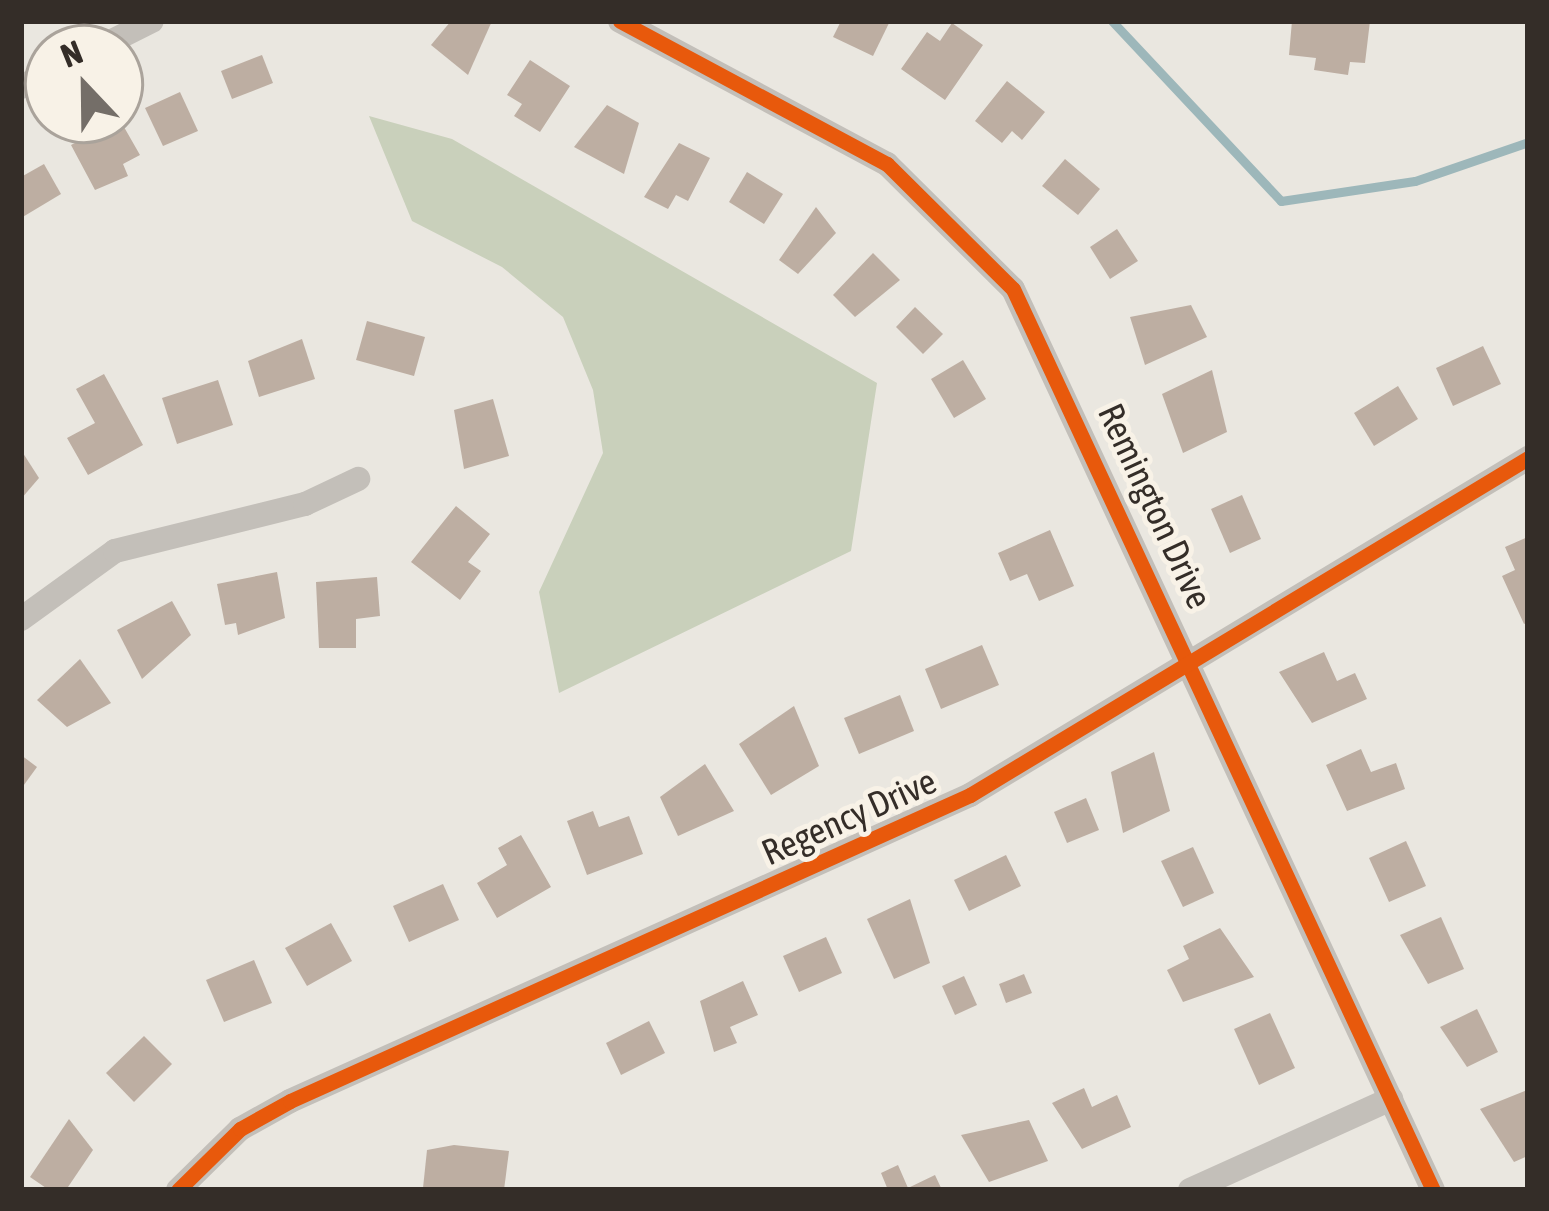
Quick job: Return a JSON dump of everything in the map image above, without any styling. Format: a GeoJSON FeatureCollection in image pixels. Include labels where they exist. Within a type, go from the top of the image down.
{"type":"FeatureCollection","features":[{"type":"Feature","properties":{"kind":"street","name":"Remington Drive"},"geometry":{"type":"LineString","coordinates":[[620,21],[862,148],[960,224],[1038,328],[1433,1190]]}},
{"type":"Feature","properties":{"kind":"street","name":"Regency Drive"},"geometry":{"type":"LineString","coordinates":[[178,1190],[263,1115],[970,795],[1528,458]]}},
{"type":"Feature","properties":{"kind":"street"},"geometry":{"type":"LineString","coordinates":[[21,619],[115,551],[305,504],[358,479]]}},
{"type":"Feature","properties":{"kind":"street"},"geometry":{"type":"LineString","coordinates":[[1190,1190],[1391,1099]]}},
{"type":"Feature","properties":{"kind":"green space"},"geometry":{"type":"Polygon","coordinates":[[[369,116],[452,139],[877,383],[851,551],[559,693],[539,592],[603,453],[593,390],[563,317],[502,267],[412,221],[369,116]]]}},
{"type":"Feature","properties":{"kind":"building"},"geometry":{"type":"Polygon","coordinates":[[[451,21],[492,21],[468,75],[431,45],[451,21]]]}},
{"type":"Feature","properties":{"kind":"building"},"geometry":{"type":"Polygon","coordinates":[[[841,21],[890,21],[873,56],[833,37],[841,21]]]}},
{"type":"Feature","properties":{"kind":"building"},"geometry":{"type":"Polygon","coordinates":[[[1292,21],[1370,21],[1365,63],[1350,62],[1348,75],[1314,70],[1316,58],[1289,55],[1292,21]]]}},
{"type":"Feature","properties":{"kind":"building"},"geometry":{"type":"Polygon","coordinates":[[[952,23],[983,45],[945,100],[901,69],[927,32],[940,41],[952,23]]]}},
{"type":"Feature","properties":{"kind":"building"},"geometry":{"type":"Polygon","coordinates":[[[262,55],[273,83],[232,99],[221,71],[262,55]]]}},
{"type":"Feature","properties":{"kind":"building"},"geometry":{"type":"Polygon","coordinates":[[[530,60],[570,86],[540,132],[514,116],[522,104],[507,95],[530,60]]]}},
{"type":"Feature","properties":{"kind":"building"},"geometry":{"type":"Polygon","coordinates":[[[1007,81],[1045,112],[1022,140],[1012,131],[1002,143],[975,121],[1007,81]]]}},
{"type":"Feature","properties":{"kind":"building"},"geometry":{"type":"Polygon","coordinates":[[[180,92],[198,131],[163,146],[145,108],[180,92]]]}},
{"type":"Feature","properties":{"kind":"building"},"geometry":{"type":"Polygon","coordinates":[[[607,105],[639,123],[624,174],[574,147],[607,105]]]}},
{"type":"Feature","properties":{"kind":"building"},"geometry":{"type":"Polygon","coordinates":[[[679,143],[710,158],[688,201],[676,195],[668,209],[644,197],[679,143]]]}},
{"type":"Feature","properties":{"kind":"building"},"geometry":{"type":"Polygon","coordinates":[[[134,144],[140,155],[123,164],[128,176],[95,190],[71,145],[134,144]]]}},
{"type":"Feature","properties":{"kind":"building"},"geometry":{"type":"Polygon","coordinates":[[[1065,159],[1100,189],[1078,215],[1042,186],[1065,159]]]}},
{"type":"Feature","properties":{"kind":"building"},"geometry":{"type":"Polygon","coordinates":[[[44,164],[61,194],[21,218],[21,177],[44,164]]]}},
{"type":"Feature","properties":{"kind":"building"},"geometry":{"type":"Polygon","coordinates":[[[747,172],[783,194],[764,224],[729,202],[747,172]]]}},
{"type":"Feature","properties":{"kind":"building"},"geometry":{"type":"Polygon","coordinates":[[[816,207],[836,233],[798,274],[779,260],[816,207]]]}},
{"type":"Feature","properties":{"kind":"building"},"geometry":{"type":"Polygon","coordinates":[[[1117,229],[1138,261],[1110,279],[1090,247],[1117,229]]]}},
{"type":"Feature","properties":{"kind":"building"},"geometry":{"type":"Polygon","coordinates":[[[873,253],[900,280],[855,317],[833,295],[873,253]]]}},
{"type":"Feature","properties":{"kind":"building"},"geometry":{"type":"Polygon","coordinates":[[[1191,305],[1207,337],[1145,365],[1130,317],[1191,305]]]}},
{"type":"Feature","properties":{"kind":"building"},"geometry":{"type":"Polygon","coordinates":[[[915,307],[943,334],[923,354],[896,327],[915,307]]]}},
{"type":"Feature","properties":{"kind":"building"},"geometry":{"type":"Polygon","coordinates":[[[367,321],[425,337],[414,376],[356,360],[367,321]]]}},
{"type":"Feature","properties":{"kind":"building"},"geometry":{"type":"Polygon","coordinates":[[[302,339],[315,379],[259,397],[248,361],[302,339]]]}},
{"type":"Feature","properties":{"kind":"building"},"geometry":{"type":"Polygon","coordinates":[[[1483,346],[1501,384],[1453,406],[1436,368],[1483,346]]]}},
{"type":"Feature","properties":{"kind":"building"},"geometry":{"type":"Polygon","coordinates":[[[963,360],[986,399],[954,418],[931,379],[963,360]]]}},
{"type":"Feature","properties":{"kind":"building"},"geometry":{"type":"Polygon","coordinates":[[[1212,370],[1227,432],[1183,453],[1162,394],[1212,370]]]}},
{"type":"Feature","properties":{"kind":"building"},"geometry":{"type":"Polygon","coordinates":[[[104,374],[143,445],[88,475],[67,438],[95,423],[76,389],[104,374]]]}},
{"type":"Feature","properties":{"kind":"building"},"geometry":{"type":"Polygon","coordinates":[[[218,380],[233,425],[177,444],[162,398],[218,380]]]}},
{"type":"Feature","properties":{"kind":"building"},"geometry":{"type":"Polygon","coordinates":[[[1398,386],[1418,419],[1374,446],[1354,413],[1398,386]]]}},
{"type":"Feature","properties":{"kind":"building"},"geometry":{"type":"Polygon","coordinates":[[[493,399],[509,456],[464,469],[454,410],[493,399]]]}},
{"type":"Feature","properties":{"kind":"building"},"geometry":{"type":"Polygon","coordinates":[[[21,450],[39,478],[21,499],[21,450]]]}},
{"type":"Feature","properties":{"kind":"building"},"geometry":{"type":"Polygon","coordinates":[[[1242,495],[1261,539],[1230,553],[1211,509],[1242,495]]]}},
{"type":"Feature","properties":{"kind":"building"},"geometry":{"type":"Polygon","coordinates":[[[456,506],[490,534],[468,562],[481,571],[460,600],[411,562],[456,506]]]}},
{"type":"Feature","properties":{"kind":"building"},"geometry":{"type":"Polygon","coordinates":[[[1050,530],[1074,586],[1039,601],[1027,574],[1010,581],[998,553],[1050,530]]]}},
{"type":"Feature","properties":{"kind":"building"},"geometry":{"type":"Polygon","coordinates":[[[1528,537],[1528,622],[1524,624],[1502,576],[1515,570],[1505,547],[1528,537]]]}},
{"type":"Feature","properties":{"kind":"building"},"geometry":{"type":"Polygon","coordinates":[[[277,572],[285,618],[238,635],[236,623],[225,625],[217,584],[277,572]]]}},
{"type":"Feature","properties":{"kind":"building"},"geometry":{"type":"Polygon","coordinates":[[[377,577],[380,616],[356,619],[356,648],[319,648],[316,582],[377,577]]]}},
{"type":"Feature","properties":{"kind":"building"},"geometry":{"type":"Polygon","coordinates":[[[172,601],[191,635],[142,679],[117,630],[172,601]]]}},
{"type":"Feature","properties":{"kind":"building"},"geometry":{"type":"Polygon","coordinates":[[[982,645],[999,685],[941,709],[925,669],[982,645]]]}},
{"type":"Feature","properties":{"kind":"building"},"geometry":{"type":"Polygon","coordinates":[[[1324,652],[1337,681],[1355,673],[1367,699],[1312,723],[1279,672],[1324,652]]]}},
{"type":"Feature","properties":{"kind":"building"},"geometry":{"type":"Polygon","coordinates":[[[80,659],[111,703],[67,727],[37,700],[80,659]]]}},
{"type":"Feature","properties":{"kind":"building"},"geometry":{"type":"Polygon","coordinates":[[[900,695],[914,731],[859,754],[844,718],[900,695]]]}},
{"type":"Feature","properties":{"kind":"building"},"geometry":{"type":"Polygon","coordinates":[[[794,706],[819,766],[771,795],[739,744],[794,706]]]}},
{"type":"Feature","properties":{"kind":"building"},"geometry":{"type":"Polygon","coordinates":[[[1361,749],[1371,772],[1396,763],[1405,789],[1347,811],[1326,765],[1361,749]]]}},
{"type":"Feature","properties":{"kind":"building"},"geometry":{"type":"Polygon","coordinates":[[[1154,752],[1170,811],[1123,833],[1111,772],[1154,752]]]}},
{"type":"Feature","properties":{"kind":"building"},"geometry":{"type":"Polygon","coordinates":[[[21,755],[37,767],[21,789],[21,755]]]}},
{"type":"Feature","properties":{"kind":"building"},"geometry":{"type":"Polygon","coordinates":[[[705,764],[734,811],[678,836],[660,797],[705,764]]]}},
{"type":"Feature","properties":{"kind":"building"},"geometry":{"type":"Polygon","coordinates":[[[1086,798],[1099,830],[1067,843],[1054,812],[1086,798]]]}},
{"type":"Feature","properties":{"kind":"building"},"geometry":{"type":"Polygon","coordinates":[[[593,811],[599,827],[629,816],[643,854],[587,875],[567,821],[593,811]]]}},
{"type":"Feature","properties":{"kind":"building"},"geometry":{"type":"Polygon","coordinates":[[[521,835],[551,887],[497,918],[477,883],[507,865],[498,848],[521,835]]]}},
{"type":"Feature","properties":{"kind":"building"},"geometry":{"type":"Polygon","coordinates":[[[1406,841],[1426,886],[1389,902],[1369,858],[1406,841]]]}},
{"type":"Feature","properties":{"kind":"building"},"geometry":{"type":"Polygon","coordinates":[[[1193,847],[1214,893],[1183,907],[1161,861],[1193,847]]]}},
{"type":"Feature","properties":{"kind":"building"},"geometry":{"type":"Polygon","coordinates":[[[1006,855],[1021,886],[969,911],[954,880],[1006,855]]]}},
{"type":"Feature","properties":{"kind":"building"},"geometry":{"type":"Polygon","coordinates":[[[443,884],[459,920],[409,942],[393,906],[443,884]]]}},
{"type":"Feature","properties":{"kind":"building"},"geometry":{"type":"Polygon","coordinates":[[[910,899],[930,963],[894,979],[867,919],[910,899]]]}},
{"type":"Feature","properties":{"kind":"building"},"geometry":{"type":"Polygon","coordinates":[[[1441,917],[1464,969],[1428,984],[1400,935],[1441,917]]]}},
{"type":"Feature","properties":{"kind":"building"},"geometry":{"type":"Polygon","coordinates":[[[331,923],[352,961],[307,986],[285,948],[331,923]]]}},
{"type":"Feature","properties":{"kind":"building"},"geometry":{"type":"Polygon","coordinates":[[[1220,928],[1254,977],[1183,1002],[1167,970],[1189,959],[1183,946],[1220,928]]]}},
{"type":"Feature","properties":{"kind":"building"},"geometry":{"type":"Polygon","coordinates":[[[826,937],[842,973],[799,992],[783,956],[826,937]]]}},
{"type":"Feature","properties":{"kind":"building"},"geometry":{"type":"Polygon","coordinates":[[[254,960],[272,1003],[224,1022],[206,980],[254,960]]]}},
{"type":"Feature","properties":{"kind":"building"},"geometry":{"type":"Polygon","coordinates":[[[1024,974],[1032,993],[1006,1003],[999,984],[1024,974]]]}},
{"type":"Feature","properties":{"kind":"building"},"geometry":{"type":"Polygon","coordinates":[[[964,976],[977,1005],[955,1015],[942,986],[964,976]]]}},
{"type":"Feature","properties":{"kind":"building"},"geometry":{"type":"Polygon","coordinates":[[[743,981],[758,1015],[730,1027],[737,1043],[714,1052],[700,1001],[743,981]]]}},
{"type":"Feature","properties":{"kind":"building"},"geometry":{"type":"Polygon","coordinates":[[[1477,1009],[1498,1052],[1467,1067],[1440,1027],[1477,1009]]]}},
{"type":"Feature","properties":{"kind":"building"},"geometry":{"type":"Polygon","coordinates":[[[1270,1013],[1295,1068],[1259,1085],[1234,1029],[1270,1013]]]}},
{"type":"Feature","properties":{"kind":"building"},"geometry":{"type":"Polygon","coordinates":[[[649,1021],[665,1053],[621,1075],[606,1043],[649,1021]]]}},
{"type":"Feature","properties":{"kind":"building"},"geometry":{"type":"Polygon","coordinates":[[[144,1036],[172,1064],[134,1102],[106,1073],[144,1036]]]}},
{"type":"Feature","properties":{"kind":"building"},"geometry":{"type":"Polygon","coordinates":[[[1084,1088],[1092,1107],[1117,1095],[1131,1127],[1082,1149],[1052,1103],[1084,1088]]]}},
{"type":"Feature","properties":{"kind":"building"},"geometry":{"type":"Polygon","coordinates":[[[1527,1090],[1528,1156],[1514,1162],[1480,1109],[1527,1090]]]}},
{"type":"Feature","properties":{"kind":"building"},"geometry":{"type":"Polygon","coordinates":[[[69,1119],[93,1150],[66,1190],[49,1190],[30,1177],[69,1119]]]}},
{"type":"Feature","properties":{"kind":"building"},"geometry":{"type":"Polygon","coordinates":[[[1029,1120],[1048,1161],[989,1182],[961,1135],[1029,1120]]]}},
{"type":"Feature","properties":{"kind":"building"},"geometry":{"type":"Polygon","coordinates":[[[454,1145],[509,1151],[504,1190],[423,1188],[427,1150],[454,1145]]]}},
{"type":"Feature","properties":{"kind":"building"},"geometry":{"type":"Polygon","coordinates":[[[898,1165],[908,1188],[935,1175],[942,1190],[888,1190],[881,1173],[898,1165]]]}},
{"type":"Feature","properties":{"kind":"waterway"},"geometry":{"type":"LineString","coordinates":[[1112,21],[1281,201],[1415,181],[1528,142]]}},
{"type":"Feature","properties":{"kind":"cycle path"},"geometry":{"type":"LineString","coordinates":[[620,21],[887,164],[1013,289],[1433,1190]]}},
{"type":"Feature","properties":{"kind":"cycle path"},"geometry":{"type":"LineString","coordinates":[[178,1190],[240,1129],[290,1101],[970,795],[1528,458]]}}]}
